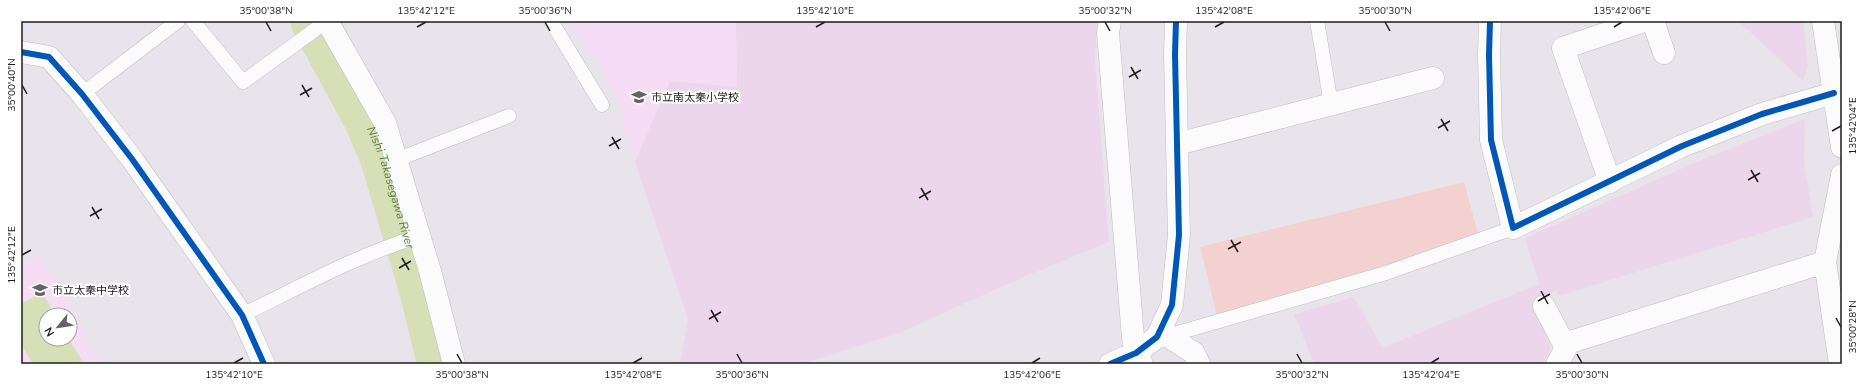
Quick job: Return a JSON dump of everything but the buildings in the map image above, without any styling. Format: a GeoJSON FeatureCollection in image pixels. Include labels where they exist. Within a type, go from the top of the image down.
{"type":"FeatureCollection","features":[{"type":"Feature","properties":{"kind":"street"},"geometry":{"type":"LineString","coordinates":[[327,21],[385,123],[420,236],[454,364]]}},
{"type":"Feature","properties":{"kind":"street"},"geometry":{"type":"LineString","coordinates":[[1110,21],[1108,33],[1133,338],[1139,358]]}},
{"type":"Feature","properties":{"kind":"street"},"geometry":{"type":"LineString","coordinates":[[1110,364],[1139,358],[1157,337],[1163,333],[1172,305],[1179,235],[1175,54],[1176,21]]}},
{"type":"Feature","properties":{"kind":"street"},"geometry":{"type":"LineString","coordinates":[[1490,21],[1491,140],[1513,228],[1682,146],[1762,114],[1834,93]]}},
{"type":"Feature","properties":{"kind":"street"},"geometry":{"type":"LineString","coordinates":[[1610,182],[1564,48],[1644,21]]}},
{"type":"Feature","properties":{"kind":"street"},"geometry":{"type":"LineString","coordinates":[[1653,21],[1664,54]]}},
{"type":"Feature","properties":{"kind":"street"},"geometry":{"type":"LineString","coordinates":[[1823,21],[1842,147]]}},
{"type":"Feature","properties":{"kind":"street"},"geometry":{"type":"LineString","coordinates":[[21,52],[49,57],[82,94],[132,159],[242,315],[264,364]]}},
{"type":"Feature","properties":{"kind":"street"},"geometry":{"type":"LineString","coordinates":[[1177,144],[1433,78]]}},
{"type":"Feature","properties":{"kind":"street"},"geometry":{"type":"LineString","coordinates":[[1840,364],[1825,262],[1842,175]]}},
{"type":"Feature","properties":{"kind":"street"},"geometry":{"type":"LineString","coordinates":[[1564,344],[1825,262]]}},
{"type":"Feature","properties":{"kind":"street"},"geometry":{"type":"LineString","coordinates":[[1544,306],[1564,344],[1565,350],[1557,364]]}},
{"type":"Feature","properties":{"kind":"street"},"geometry":{"type":"LineString","coordinates":[[1163,333],[1194,353],[1200,364]]}},
{"type":"Feature","properties":{"kind":"lane"},"geometry":{"type":"LineString","coordinates":[[82,94],[178,21]]}},
{"type":"Feature","properties":{"kind":"lane"},"geometry":{"type":"LineString","coordinates":[[193,21],[243,82],[307,34],[327,21]]}},
{"type":"Feature","properties":{"kind":"lane"},"geometry":{"type":"LineString","coordinates":[[551,21],[602,105]]}},
{"type":"Feature","properties":{"kind":"lane"},"geometry":{"type":"LineString","coordinates":[[1317,21],[1331,104]]}},
{"type":"Feature","properties":{"kind":"lane"},"geometry":{"type":"LineString","coordinates":[[396,160],[509,116]]}},
{"type":"Feature","properties":{"kind":"lane"},"geometry":{"type":"LineString","coordinates":[[1163,333],[1386,273],[1513,228]]}},
{"type":"Feature","properties":{"kind":"lane"},"geometry":{"type":"LineString","coordinates":[[242,315],[340,267],[396,243],[420,236]]}},
{"type":"Feature","properties":{"kind":"shaded area","name":"市立南太秦小学校"},"geometry":{"type":"Polygon","coordinates":[[[568,21],[736,21],[737,88],[670,81],[635,162],[620,106],[601,69],[568,21]]]}},
{"type":"Feature","properties":{"kind":"shaded area"},"geometry":{"type":"Polygon","coordinates":[[[736,21],[1097,21],[1095,60],[1109,242],[1026,276],[899,333],[802,364],[680,364],[688,319],[635,162],[670,81],[737,87],[736,21]]]}},
{"type":"Feature","properties":{"kind":"shaded area"},"geometry":{"type":"Polygon","coordinates":[[[1738,21],[1803,21],[1808,64],[1803,81],[1738,21]]]}},
{"type":"Feature","properties":{"kind":"shaded area"},"geometry":{"type":"Polygon","coordinates":[[[1805,119],[1804,163],[1813,217],[1559,296],[1557,290],[1533,300],[1550,345],[1550,355],[1540,364],[1314,364],[1294,314],[1354,297],[1382,348],[1539,284],[1525,238],[1694,163],[1805,119]]]}},
{"type":"Feature","properties":{"kind":"shaded area"},"geometry":{"type":"Polygon","coordinates":[[[1464,182],[1479,237],[1217,316],[1200,247],[1464,182]]]}},
{"type":"Feature","properties":{"kind":"shaded area","name":"市立太秦中学校"},"geometry":{"type":"Polygon","coordinates":[[[39,253],[69,307],[38,307],[38,347],[78,347],[78,323],[101,364],[21,364],[21,266],[39,253]]]}},
{"type":"Feature","properties":{"kind":"shaded area"},"geometry":{"type":"Polygon","coordinates":[[[42,292],[50,307],[38,307],[38,347],[74,347],[84,364],[33,364],[21,344],[21,304],[42,292]]]}},
{"type":"Feature","properties":{"kind":"waterway","name":"Nishi Takasegawa River"},"geometry":{"type":"LineString","coordinates":[[314,21],[367,119],[383,156],[423,291],[441,364]]}},
{"type":"Feature","properties":{"kind":"cycle path"},"geometry":{"type":"LineString","coordinates":[[1110,364],[1136,353],[1157,337],[1172,305],[1179,235],[1175,54],[1176,21]]}},
{"type":"Feature","properties":{"kind":"cycle path"},"geometry":{"type":"LineString","coordinates":[[1490,21],[1489,55],[1491,140],[1513,228],[1682,146],[1762,114],[1834,93]]}},
{"type":"Feature","properties":{"kind":"cycle path"},"geometry":{"type":"LineString","coordinates":[[21,52],[49,57],[82,94],[132,159],[242,315],[264,364]]}},
{"type":"Feature","properties":{"kind":"place","name":"市立南太秦小学校"},"geometry":{"type":"Point","coordinates":[639,97]}},
{"type":"Feature","properties":{"kind":"place","name":"市立太秦中学校"},"geometry":{"type":"Point","coordinates":[40,290]}}]}
